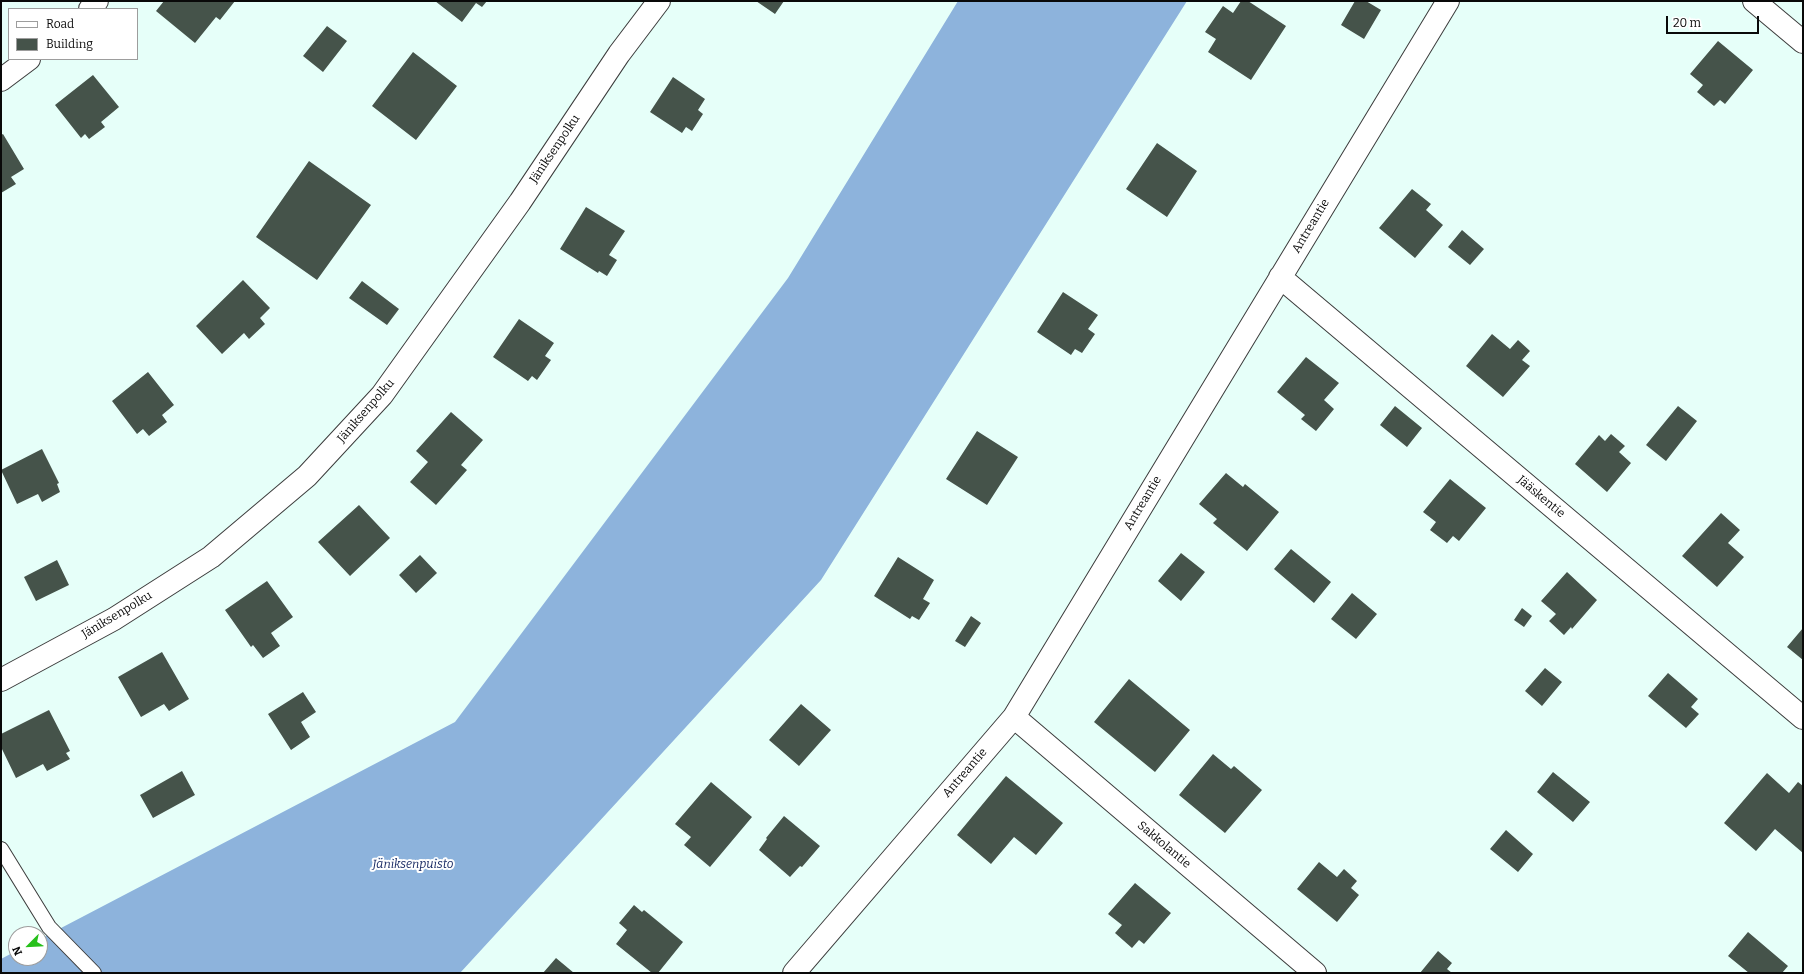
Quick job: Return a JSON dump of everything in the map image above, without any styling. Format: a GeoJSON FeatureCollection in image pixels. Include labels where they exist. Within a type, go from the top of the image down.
{"type":"FeatureCollection","features":[{"type":"Feature","properties":{"kind":"street","name":"Jäniksenpolku"},"geometry":{"type":"LineString","coordinates":[[1,680],[114,619],[211,557],[307,476],[382,395],[520,202],[618,54],[660,1]]}},
{"type":"Feature","properties":{"kind":"street","name":"Antreantie"},"geometry":{"type":"LineString","coordinates":[[794,973],[1014,717],[1448,1]]}},
{"type":"Feature","properties":{"kind":"street"},"geometry":{"type":"LineString","coordinates":[[1754,1],[1803,42]]}},
{"type":"Feature","properties":{"kind":"street"},"geometry":{"type":"LineString","coordinates":[[1,80],[28,60]]}},
{"type":"Feature","properties":{"kind":"street","name":"Jääskentie"},"geometry":{"type":"LineString","coordinates":[[1280,277],[1803,718]]}},
{"type":"Feature","properties":{"kind":"street","name":"Sakkolantie"},"geometry":{"type":"LineString","coordinates":[[1014,717],[1315,973]]}},
{"type":"Feature","properties":{"kind":"lane"},"geometry":{"type":"LineString","coordinates":[[1,849],[49,927],[94,973]]}},
{"type":"Feature","properties":{"kind":"green space","name":"Jäniksenpuisto"},"geometry":{"type":"Polygon","coordinates":[[[958,1],[1187,1],[821,580],[460,973],[1,973],[1,959],[8,955],[8,966],[48,966],[48,935],[455,722],[788,278],[958,1]]]}},
{"type":"Feature","properties":{"kind":"building"},"geometry":{"type":"Polygon","coordinates":[[[164,1],[235,1],[220,20],[216,17],[195,43],[156,11],[164,1]]]}},
{"type":"Feature","properties":{"kind":"building"},"geometry":{"type":"Polygon","coordinates":[[[435,1],[487,1],[482,7],[476,3],[462,22],[435,1]]]}},
{"type":"Feature","properties":{"kind":"building"},"geometry":{"type":"Polygon","coordinates":[[[756,1],[784,1],[775,14],[756,1]]]}},
{"type":"Feature","properties":{"kind":"building"},"geometry":{"type":"Polygon","coordinates":[[[1241,1],[1248,1],[1286,26],[1251,80],[1208,52],[1216,39],[1205,32],[1223,6],[1233,13],[1241,1]]]}},
{"type":"Feature","properties":{"kind":"building"},"geometry":{"type":"Polygon","coordinates":[[[1355,1],[1366,1],[1381,10],[1364,39],[1341,25],[1355,1]]]}},
{"type":"Feature","properties":{"kind":"building"},"geometry":{"type":"Polygon","coordinates":[[[327,26],[347,41],[323,72],[303,56],[327,26]]]}},
{"type":"Feature","properties":{"kind":"building"},"geometry":{"type":"Polygon","coordinates":[[[1718,41],[1753,70],[1725,104],[1720,100],[1714,106],[1697,92],[1703,85],[1690,74],[1718,41]]]}},
{"type":"Feature","properties":{"kind":"building"},"geometry":{"type":"Polygon","coordinates":[[[413,52],[457,86],[416,140],[372,106],[413,52]]]}},
{"type":"Feature","properties":{"kind":"building"},"geometry":{"type":"Polygon","coordinates":[[[93,75],[119,107],[101,122],[105,127],[89,139],[85,134],[81,138],[55,105],[93,75]]]}},
{"type":"Feature","properties":{"kind":"building"},"geometry":{"type":"Polygon","coordinates":[[[673,77],[705,99],[698,110],[703,114],[692,131],[686,127],[682,133],[650,112],[673,77]]]}},
{"type":"Feature","properties":{"kind":"building"},"geometry":{"type":"Polygon","coordinates":[[[3,134],[24,169],[11,177],[16,184],[1,193],[1,135],[3,134]]]}},
{"type":"Feature","properties":{"kind":"building"},"geometry":{"type":"Polygon","coordinates":[[[1157,143],[1197,171],[1167,217],[1126,189],[1157,143]]]}},
{"type":"Feature","properties":{"kind":"building"},"geometry":{"type":"Polygon","coordinates":[[[309,161],[371,205],[317,280],[256,237],[309,161]]]}},
{"type":"Feature","properties":{"kind":"building"},"geometry":{"type":"Polygon","coordinates":[[[1412,189],[1431,204],[1426,210],[1443,225],[1415,258],[1379,228],[1412,189]]]}},
{"type":"Feature","properties":{"kind":"building"},"geometry":{"type":"Polygon","coordinates":[[[586,207],[625,231],[609,255],[617,260],[607,276],[599,271],[598,273],[560,249],[586,207]]]}},
{"type":"Feature","properties":{"kind":"building"},"geometry":{"type":"Polygon","coordinates":[[[1462,230],[1484,249],[1470,265],[1448,247],[1462,230]]]}},
{"type":"Feature","properties":{"kind":"building"},"geometry":{"type":"Polygon","coordinates":[[[243,280],[270,308],[260,318],[265,324],[249,339],[244,333],[222,354],[196,326],[243,280]]]}},
{"type":"Feature","properties":{"kind":"building"},"geometry":{"type":"Polygon","coordinates":[[[362,281],[399,309],[387,325],[349,298],[362,281]]]}},
{"type":"Feature","properties":{"kind":"building"},"geometry":{"type":"Polygon","coordinates":[[[1063,292],[1098,315],[1088,329],[1095,334],[1082,353],[1075,349],[1071,355],[1037,332],[1063,292]]]}},
{"type":"Feature","properties":{"kind":"building"},"geometry":{"type":"Polygon","coordinates":[[[519,319],[554,343],[545,356],[551,360],[537,380],[532,376],[528,381],[493,357],[519,319]]]}},
{"type":"Feature","properties":{"kind":"building"},"geometry":{"type":"Polygon","coordinates":[[[1492,334],[1510,349],[1518,340],[1530,351],[1522,360],[1530,366],[1503,397],[1466,366],[1492,334]]]}},
{"type":"Feature","properties":{"kind":"building"},"geometry":{"type":"Polygon","coordinates":[[[1306,357],[1339,383],[1324,400],[1334,409],[1316,431],[1301,419],[1305,415],[1277,392],[1306,357]]]}},
{"type":"Feature","properties":{"kind":"building"},"geometry":{"type":"Polygon","coordinates":[[[148,372],[174,405],[162,415],[167,422],[149,436],[143,429],[137,434],[112,401],[148,372]]]}},
{"type":"Feature","properties":{"kind":"building"},"geometry":{"type":"Polygon","coordinates":[[[1395,406],[1422,428],[1407,447],[1380,425],[1395,406]]]}},
{"type":"Feature","properties":{"kind":"building"},"geometry":{"type":"Polygon","coordinates":[[[1678,406],[1697,421],[1666,461],[1646,445],[1678,406]]]}},
{"type":"Feature","properties":{"kind":"building"},"geometry":{"type":"Polygon","coordinates":[[[451,412],[483,440],[461,465],[467,470],[436,505],[410,482],[428,462],[416,451],[451,412]]]}},
{"type":"Feature","properties":{"kind":"building"},"geometry":{"type":"Polygon","coordinates":[[[977,431],[1018,457],[987,505],[946,479],[977,431]]]}},
{"type":"Feature","properties":{"kind":"building"},"geometry":{"type":"Polygon","coordinates":[[[1611,434],[1625,446],[1619,452],[1631,463],[1607,492],[1575,464],[1599,435],[1605,441],[1611,434]]]}},
{"type":"Feature","properties":{"kind":"building"},"geometry":{"type":"Polygon","coordinates":[[[42,449],[59,483],[57,484],[60,492],[42,502],[38,494],[17,504],[1,470],[42,449]]]}},
{"type":"Feature","properties":{"kind":"building"},"geometry":{"type":"Polygon","coordinates":[[[1226,473],[1243,487],[1245,484],[1279,512],[1247,551],[1213,523],[1217,519],[1199,504],[1226,473]]]}},
{"type":"Feature","properties":{"kind":"building"},"geometry":{"type":"Polygon","coordinates":[[[1450,479],[1486,508],[1459,541],[1453,536],[1447,543],[1430,530],[1436,522],[1423,512],[1450,479]]]}},
{"type":"Feature","properties":{"kind":"building"},"geometry":{"type":"Polygon","coordinates":[[[359,505],[390,538],[350,576],[318,542],[359,505]]]}},
{"type":"Feature","properties":{"kind":"building"},"geometry":{"type":"Polygon","coordinates":[[[1721,513],[1740,530],[1728,543],[1744,557],[1717,587],[1682,556],[1721,513]]]}},
{"type":"Feature","properties":{"kind":"building"},"geometry":{"type":"Polygon","coordinates":[[[1291,549],[1331,582],[1314,603],[1274,569],[1291,549]]]}},
{"type":"Feature","properties":{"kind":"building"},"geometry":{"type":"Polygon","coordinates":[[[1181,553],[1205,572],[1181,601],[1158,581],[1181,553]]]}},
{"type":"Feature","properties":{"kind":"building"},"geometry":{"type":"Polygon","coordinates":[[[420,555],[437,573],[416,593],[399,575],[420,555]]]}},
{"type":"Feature","properties":{"kind":"building"},"geometry":{"type":"Polygon","coordinates":[[[898,557],[934,580],[923,599],[930,603],[919,620],[912,616],[910,619],[874,596],[898,557]]]}},
{"type":"Feature","properties":{"kind":"building"},"geometry":{"type":"Polygon","coordinates":[[[57,560],[69,585],[36,601],[24,577],[57,560]]]}},
{"type":"Feature","properties":{"kind":"building"},"geometry":{"type":"Polygon","coordinates":[[[1567,572],[1597,600],[1572,629],[1571,627],[1564,635],[1549,621],[1556,614],[1541,601],[1567,572]]]}},
{"type":"Feature","properties":{"kind":"building"},"geometry":{"type":"Polygon","coordinates":[[[267,581],[293,617],[271,633],[280,646],[263,658],[253,645],[251,647],[225,610],[267,581]]]}},
{"type":"Feature","properties":{"kind":"building"},"geometry":{"type":"Polygon","coordinates":[[[1352,593],[1377,614],[1356,639],[1331,619],[1352,593]]]}},
{"type":"Feature","properties":{"kind":"building"},"geometry":{"type":"Polygon","coordinates":[[[1522,608],[1532,616],[1524,627],[1514,620],[1522,608]]]}},
{"type":"Feature","properties":{"kind":"building"},"geometry":{"type":"Polygon","coordinates":[[[971,616],[981,623],[965,647],[955,641],[971,616]]]}},
{"type":"Feature","properties":{"kind":"building"},"geometry":{"type":"Polygon","coordinates":[[[1803,628],[1803,660],[1787,647],[1803,628]]]}},
{"type":"Feature","properties":{"kind":"building"},"geometry":{"type":"Polygon","coordinates":[[[162,652],[189,699],[169,711],[164,704],[141,717],[118,677],[162,652]]]}},
{"type":"Feature","properties":{"kind":"building"},"geometry":{"type":"Polygon","coordinates":[[[1545,668],[1562,682],[1542,706],[1525,691],[1545,668]]]}},
{"type":"Feature","properties":{"kind":"building"},"geometry":{"type":"Polygon","coordinates":[[[1668,673],[1698,699],[1691,707],[1699,714],[1686,728],[1648,696],[1668,673]]]}},
{"type":"Feature","properties":{"kind":"building"},"geometry":{"type":"Polygon","coordinates":[[[1129,679],[1190,730],[1155,772],[1094,722],[1129,679]]]}},
{"type":"Feature","properties":{"kind":"building"},"geometry":{"type":"Polygon","coordinates":[[[303,692],[316,712],[301,722],[310,737],[291,750],[268,714],[303,692]]]}},
{"type":"Feature","properties":{"kind":"building"},"geometry":{"type":"Polygon","coordinates":[[[801,704],[831,730],[799,766],[769,740],[801,704]]]}},
{"type":"Feature","properties":{"kind":"building"},"geometry":{"type":"Polygon","coordinates":[[[49,710],[70,751],[66,753],[70,759],[47,771],[43,764],[16,778],[1,747],[1,734],[49,710]]]}},
{"type":"Feature","properties":{"kind":"building"},"geometry":{"type":"Polygon","coordinates":[[[1213,754],[1231,769],[1234,766],[1262,790],[1225,833],[1179,795],[1213,754]]]}},
{"type":"Feature","properties":{"kind":"building"},"geometry":{"type":"Polygon","coordinates":[[[182,771],[195,795],[153,818],[140,795],[182,771]]]}},
{"type":"Feature","properties":{"kind":"building"},"geometry":{"type":"Polygon","coordinates":[[[1553,772],[1590,802],[1573,822],[1537,792],[1553,772]]]}},
{"type":"Feature","properties":{"kind":"building"},"geometry":{"type":"Polygon","coordinates":[[[1767,773],[1789,793],[1798,782],[1803,786],[1803,853],[1775,829],[1756,851],[1724,823],[1767,773]]]}},
{"type":"Feature","properties":{"kind":"building"},"geometry":{"type":"Polygon","coordinates":[[[1006,776],[1063,823],[1036,855],[1014,837],[991,864],[957,835],[1006,776]]]}},
{"type":"Feature","properties":{"kind":"building"},"geometry":{"type":"Polygon","coordinates":[[[711,782],[752,817],[710,867],[684,845],[691,837],[675,824],[711,782]]]}},
{"type":"Feature","properties":{"kind":"building"},"geometry":{"type":"Polygon","coordinates":[[[784,816],[820,846],[802,867],[800,866],[790,877],[759,850],[767,839],[766,838],[784,816]]]}},
{"type":"Feature","properties":{"kind":"building"},"geometry":{"type":"Polygon","coordinates":[[[1506,830],[1533,854],[1518,872],[1490,849],[1506,830]]]}},
{"type":"Feature","properties":{"kind":"building"},"geometry":{"type":"Polygon","coordinates":[[[1319,862],[1337,877],[1344,869],[1357,881],[1351,888],[1359,895],[1337,922],[1297,889],[1319,862]]]}},
{"type":"Feature","properties":{"kind":"building"},"geometry":{"type":"Polygon","coordinates":[[[1135,883],[1171,913],[1144,944],[1139,940],[1132,948],[1115,933],[1122,925],[1108,914],[1135,883]]]}},
{"type":"Feature","properties":{"kind":"building"},"geometry":{"type":"Polygon","coordinates":[[[634,905],[642,912],[644,910],[683,942],[658,973],[652,973],[616,944],[627,930],[619,923],[634,905]]]}},
{"type":"Feature","properties":{"kind":"building"},"geometry":{"type":"Polygon","coordinates":[[[1748,932],[1788,966],[1782,973],[1749,973],[1728,956],[1748,932]]]}},
{"type":"Feature","properties":{"kind":"building"},"geometry":{"type":"Polygon","coordinates":[[[1438,951],[1452,963],[1447,969],[1452,973],[1420,973],[1438,951]]]}},
{"type":"Feature","properties":{"kind":"building"},"geometry":{"type":"Polygon","coordinates":[[[556,958],[574,973],[543,973],[556,958]]]}}]}
